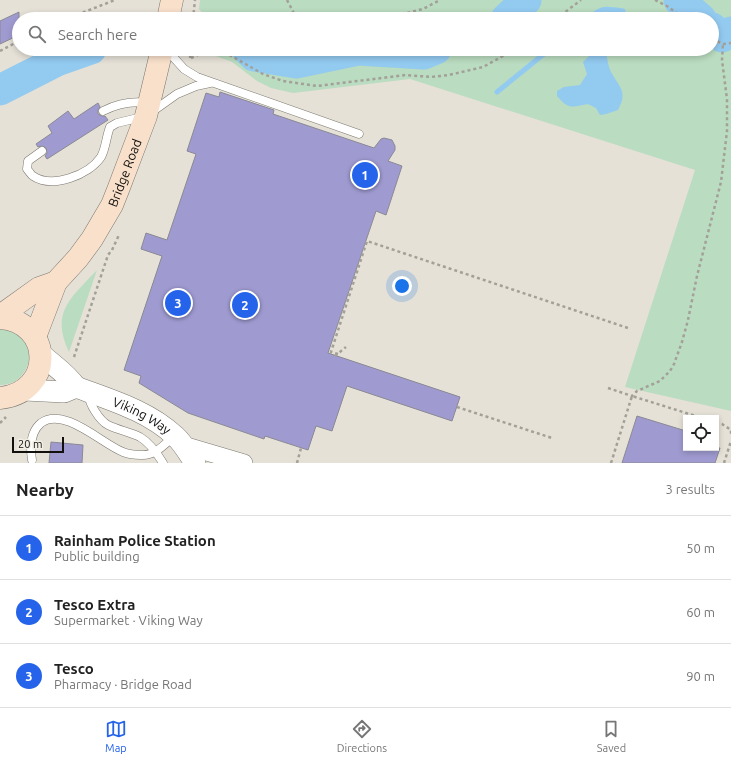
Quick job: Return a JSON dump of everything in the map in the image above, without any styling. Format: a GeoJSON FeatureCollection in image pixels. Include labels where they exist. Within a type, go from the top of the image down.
{"type":"FeatureCollection","features":[{"type":"Feature","properties":{"kind":"main road","name":"Bridge Road"},"geometry":{"type":"LineString","coordinates":[[38,346],[56,282],[84,250],[112,205],[148,109],[160,56]]}},
{"type":"Feature","properties":{"kind":"main road","name":"Bridge Road"},"geometry":{"type":"LineString","coordinates":[[0,317],[39,288],[56,282]]}},
{"type":"Feature","properties":{"kind":"main road","name":"Bridge Road"},"geometry":{"type":"LineString","coordinates":[[0,317],[19,322],[28,328],[38,346],[41,364],[38,374],[25,390],[13,396],[0,398]]}},
{"type":"Feature","properties":{"kind":"street"},"geometry":{"type":"LineString","coordinates":[[38,346],[82,390]]}},
{"type":"Feature","properties":{"kind":"street"},"geometry":{"type":"LineString","coordinates":[[25,390],[64,392],[82,390]]}},
{"type":"Feature","properties":{"kind":"street","name":"Viking Way"},"geometry":{"type":"LineString","coordinates":[[82,390],[143,413],[179,440],[195,463]]}},
{"type":"Feature","properties":{"kind":"street"},"geometry":{"type":"LineString","coordinates":[[179,440],[244,463]]}},
{"type":"Feature","properties":{"kind":"lane"},"geometry":{"type":"LineString","coordinates":[[172,56],[184,69],[210,83],[359,134]]}},
{"type":"Feature","properties":{"kind":"lane"},"geometry":{"type":"LineString","coordinates":[[42,151],[28,161],[27,169],[33,176],[45,180],[56,181],[78,175],[89,169],[100,158],[110,127],[177,94],[196,86],[210,83]]}},
{"type":"Feature","properties":{"kind":"lane"},"geometry":{"type":"LineString","coordinates":[[103,111],[132,102],[148,109]]}},
{"type":"Feature","properties":{"kind":"lane"},"geometry":{"type":"LineString","coordinates":[[82,390],[106,424],[141,438],[156,451],[163,463]]}},
{"type":"Feature","properties":{"kind":"lane"},"geometry":{"type":"LineString","coordinates":[[32,460],[31,451],[33,435],[37,426],[45,420],[58,419],[78,425],[124,453],[143,456],[179,440]]}},
{"type":"Feature","properties":{"kind":"path"},"geometry":{"type":"LineString","coordinates":[[84,12],[115,0]]}},
{"type":"Feature","properties":{"kind":"path"},"geometry":{"type":"LineString","coordinates":[[194,12],[195,0]]}},
{"type":"Feature","properties":{"kind":"path"},"geometry":{"type":"LineString","coordinates":[[287,0],[293,12]]}},
{"type":"Feature","properties":{"kind":"path"},"geometry":{"type":"LineString","coordinates":[[411,12],[423,9],[440,0]]}},
{"type":"Feature","properties":{"kind":"path"},"geometry":{"type":"LineString","coordinates":[[565,12],[581,0]]}},
{"type":"Feature","properties":{"kind":"path"},"geometry":{"type":"LineString","coordinates":[[655,0],[675,12]]}},
{"type":"Feature","properties":{"kind":"path"},"geometry":{"type":"LineString","coordinates":[[719,42],[723,44],[731,43]]}},
{"type":"Feature","properties":{"kind":"path"},"geometry":{"type":"LineString","coordinates":[[610,463],[632,396],[637,391],[660,381],[670,371],[677,357],[688,320],[697,276],[722,182],[727,131],[727,99],[722,60],[723,44]]}},
{"type":"Feature","properties":{"kind":"path"},"geometry":{"type":"LineString","coordinates":[[0,51],[12,45]]}},
{"type":"Feature","properties":{"kind":"path"},"geometry":{"type":"LineString","coordinates":[[231,56],[263,74],[283,81],[317,86],[406,75],[431,77],[449,75],[483,67],[503,56]]}},
{"type":"Feature","properties":{"kind":"path"},"geometry":{"type":"LineString","coordinates":[[346,347],[337,355],[331,352],[367,241],[628,328]]}},
{"type":"Feature","properties":{"kind":"path"},"geometry":{"type":"LineString","coordinates":[[74,358],[108,255],[112,250]]}},
{"type":"Feature","properties":{"kind":"path"},"geometry":{"type":"LineString","coordinates":[[608,388],[692,415]]}},
{"type":"Feature","properties":{"kind":"path"},"geometry":{"type":"LineString","coordinates":[[457,407],[552,438]]}},
{"type":"Feature","properties":{"kind":"path"},"geometry":{"type":"LineString","coordinates":[[719,423],[731,430],[731,436]]}},
{"type":"Feature","properties":{"kind":"path"},"geometry":{"type":"LineString","coordinates":[[724,463],[731,441]]}},
{"type":"Feature","properties":{"kind":"path"},"geometry":{"type":"LineString","coordinates":[[296,463],[301,448]]}},
{"type":"Feature","properties":{"kind":"green space"},"geometry":{"type":"Polygon","coordinates":[[[200,0],[731,0],[731,411],[625,387],[695,170],[410,79],[293,93],[271,88],[257,81],[232,62],[216,56],[719,56],[719,12],[202,12],[199,9],[200,0]]]}},
{"type":"Feature","properties":{"kind":"green space"},"geometry":{"type":"Polygon","coordinates":[[[97,270],[69,352],[62,326],[66,306],[79,289],[97,270]]]}},
{"type":"Feature","properties":{"kind":"green space"},"geometry":{"type":"Polygon","coordinates":[[[5,329],[21,338],[29,353],[29,361],[22,375],[16,380],[9,384],[0,385],[0,330],[5,329]]]}},
{"type":"Feature","properties":{"kind":"water"},"geometry":{"type":"Polygon","coordinates":[[[589,56],[607,56],[610,70],[623,94],[618,110],[600,115],[596,108],[588,104],[571,106],[565,104],[557,96],[557,91],[564,87],[580,85],[587,74],[583,62],[589,56]]]}},
{"type":"Feature","properties":{"kind":"building"},"geometry":{"type":"Polygon","coordinates":[[[12,15],[12,38],[0,44],[0,21],[12,15]]]}},
{"type":"Feature","properties":{"kind":"building"},"geometry":{"type":"Polygon","coordinates":[[[220,92],[274,110],[273,114],[374,148],[381,139],[384,138],[392,140],[395,150],[388,161],[402,166],[386,215],[376,211],[328,353],[460,397],[452,421],[347,386],[332,431],[316,426],[308,450],[265,436],[264,439],[188,413],[139,383],[141,376],[124,370],[162,256],[141,249],[146,233],[167,240],[196,154],[187,151],[206,93],[219,97],[220,92]]]}},
{"type":"Feature","properties":{"kind":"building"},"geometry":{"type":"Polygon","coordinates":[[[98,103],[100,107],[98,114],[105,116],[108,120],[47,159],[45,156],[47,153],[46,148],[42,146],[38,147],[36,144],[52,133],[48,126],[68,111],[74,119],[98,103]]]}},
{"type":"Feature","properties":{"kind":"building"},"geometry":{"type":"Polygon","coordinates":[[[637,416],[683,430],[683,451],[719,451],[715,463],[622,463],[637,416]]]}},
{"type":"Feature","properties":{"kind":"building"},"geometry":{"type":"Polygon","coordinates":[[[51,442],[83,445],[82,463],[49,463],[51,442]]]}},
{"type":"Feature","properties":{"kind":"waterway"},"geometry":{"type":"LineString","coordinates":[[513,12],[526,0]]}},
{"type":"Feature","properties":{"kind":"waterway"},"geometry":{"type":"LineString","coordinates":[[679,0],[693,12]]}},
{"type":"Feature","properties":{"kind":"waterway"},"geometry":{"type":"LineString","coordinates":[[597,12],[604,9],[623,11]]}},
{"type":"Feature","properties":{"kind":"waterway"},"geometry":{"type":"LineString","coordinates":[[719,34],[722,37],[731,32]]}},
{"type":"Feature","properties":{"kind":"waterway"},"geometry":{"type":"LineString","coordinates":[[0,90],[57,61],[71,56]]}},
{"type":"Feature","properties":{"kind":"waterway"},"geometry":{"type":"LineString","coordinates":[[254,56],[296,63],[329,56]]}},
{"type":"Feature","properties":{"kind":"waterway"},"geometry":{"type":"LineString","coordinates":[[497,92],[541,56]]}},
{"type":"Feature","properties":{"kind":"place","name":"Rainham Police Station"},"geometry":{"type":"Point","coordinates":[365,175]}},
{"type":"Feature","properties":{"kind":"place","name":"Tesco"},"geometry":{"type":"Point","coordinates":[178,303]}},
{"type":"Feature","properties":{"kind":"place","name":"Tesco Extra"},"geometry":{"type":"Point","coordinates":[245,305]}}]}
